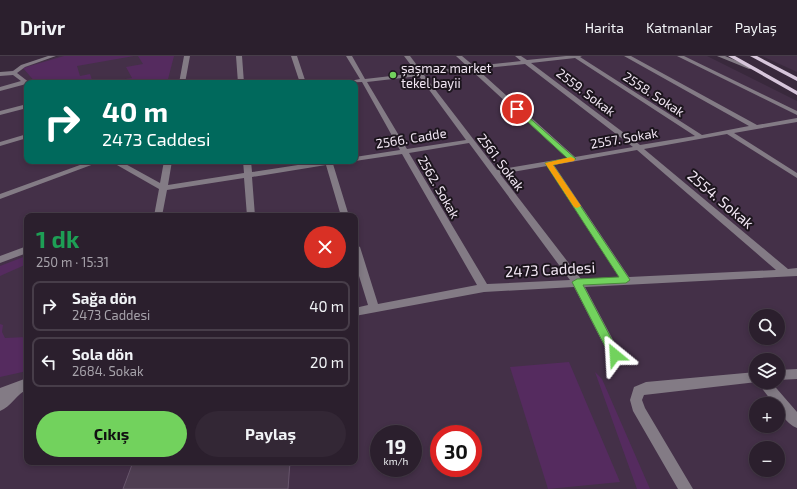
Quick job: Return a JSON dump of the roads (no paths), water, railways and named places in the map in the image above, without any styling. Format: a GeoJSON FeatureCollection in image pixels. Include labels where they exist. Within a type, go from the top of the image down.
{"type":"FeatureCollection","features":[{"type":"Feature","properties":{"kind":"main road"},"geometry":{"type":"LineString","coordinates":[[731,56],[797,93]]}},
{"type":"Feature","properties":{"kind":"main road"},"geometry":{"type":"LineString","coordinates":[[738,56],[797,86]]}},
{"type":"Feature","properties":{"kind":"main road"},"geometry":{"type":"LineString","coordinates":[[753,56],[797,76]]}},
{"type":"Feature","properties":{"kind":"main road"},"geometry":{"type":"LineString","coordinates":[[782,70],[797,79]]}},
{"type":"Feature","properties":{"kind":"street"},"geometry":{"type":"LineString","coordinates":[[0,74],[14,73],[23,66],[53,56]]}},
{"type":"Feature","properties":{"kind":"street"},"geometry":{"type":"LineString","coordinates":[[183,80],[187,56]]}},
{"type":"Feature","properties":{"kind":"street"},"geometry":{"type":"LineString","coordinates":[[239,56],[241,80]]}},
{"type":"Feature","properties":{"kind":"street"},"geometry":{"type":"LineString","coordinates":[[294,56],[302,80]]}},
{"type":"Feature","properties":{"kind":"street","name":"2562. Sokak"},"geometry":{"type":"LineString","coordinates":[[349,56],[484,288]]}},
{"type":"Feature","properties":{"kind":"street","name":"2561. Sokak"},"geometry":{"type":"LineString","coordinates":[[406,56],[577,282],[615,355]]}},
{"type":"Feature","properties":{"kind":"street"},"geometry":{"type":"LineString","coordinates":[[459,56],[572,159]]}},
{"type":"Feature","properties":{"kind":"street","name":"2559. Sokak"},"geometry":{"type":"LineString","coordinates":[[518,56],[639,148]]}},
{"type":"Feature","properties":{"kind":"street","name":"2558. Sokak"},"geometry":{"type":"LineString","coordinates":[[575,56],[701,137]]}},
{"type":"Feature","properties":{"kind":"street"},"geometry":{"type":"LineString","coordinates":[[358,81],[579,56]]}},
{"type":"Feature","properties":{"kind":"street"},"geometry":{"type":"LineString","coordinates":[[627,56],[757,128]]}},
{"type":"Feature","properties":{"kind":"street"},"geometry":{"type":"LineString","coordinates":[[680,56],[797,113]]}},
{"type":"Feature","properties":{"kind":"street"},"geometry":{"type":"LineString","coordinates":[[720,56],[751,68]]}},
{"type":"Feature","properties":{"kind":"street"},"geometry":{"type":"LineString","coordinates":[[14,73],[24,81]]}},
{"type":"Feature","properties":{"kind":"street"},"geometry":{"type":"LineString","coordinates":[[0,89],[24,84]]}},
{"type":"Feature","properties":{"kind":"street"},"geometry":{"type":"LineString","coordinates":[[0,113],[24,107]]}},
{"type":"Feature","properties":{"kind":"street","name":"2557. Sokak"},"geometry":{"type":"LineString","coordinates":[[494,173],[797,120]]}},
{"type":"Feature","properties":{"kind":"street"},"geometry":{"type":"LineString","coordinates":[[729,133],[797,176]]}},
{"type":"Feature","properties":{"kind":"street"},"geometry":{"type":"LineString","coordinates":[[0,144],[24,137]]}},
{"type":"Feature","properties":{"kind":"street","name":"2566. Cadde"},"geometry":{"type":"LineString","coordinates":[[358,159],[471,141]]}},
{"type":"Feature","properties":{"kind":"street","name":"2554. Sokak"},"geometry":{"type":"LineString","coordinates":[[639,148],[785,272]]}},
{"type":"Feature","properties":{"kind":"street"},"geometry":{"type":"LineString","coordinates":[[549,163],[626,280]]}},
{"type":"Feature","properties":{"kind":"street"},"geometry":{"type":"LineString","coordinates":[[0,197],[90,164]]}},
{"type":"Feature","properties":{"kind":"street"},"geometry":{"type":"LineString","coordinates":[[119,164],[163,188],[316,164]]}},
{"type":"Feature","properties":{"kind":"street"},"geometry":{"type":"LineString","coordinates":[[159,213],[167,164]]}},
{"type":"Feature","properties":{"kind":"street"},"geometry":{"type":"LineString","coordinates":[[247,164],[251,213]]}},
{"type":"Feature","properties":{"kind":"street"},"geometry":{"type":"LineString","coordinates":[[329,164],[344,213]]}},
{"type":"Feature","properties":{"kind":"street"},"geometry":{"type":"LineString","coordinates":[[0,260],[24,250]]}},
{"type":"Feature","properties":{"kind":"street"},"geometry":{"type":"LineString","coordinates":[[358,257],[374,308]]}},
{"type":"Feature","properties":{"kind":"street","name":"2473 Caddesi"},"geometry":{"type":"LineString","coordinates":[[358,311],[484,288],[577,282],[797,272]]}},
{"type":"Feature","properties":{"kind":"street"},"geometry":{"type":"LineString","coordinates":[[785,375],[797,374]]}},
{"type":"Feature","properties":{"kind":"street"},"geometry":{"type":"LineString","coordinates":[[686,489],[640,411],[636,400],[638,391],[646,388],[749,378]]}},
{"type":"Feature","properties":{"kind":"street"},"geometry":{"type":"LineString","coordinates":[[0,387],[24,384]]}},
{"type":"Feature","properties":{"kind":"street"},"geometry":{"type":"LineString","coordinates":[[0,394],[24,384]]}},
{"type":"Feature","properties":{"kind":"street"},"geometry":{"type":"LineString","coordinates":[[0,405],[24,385]]}},
{"type":"Feature","properties":{"kind":"street"},"geometry":{"type":"LineString","coordinates":[[769,389],[797,422]]}},
{"type":"Feature","properties":{"kind":"place","name":"şaşmaz market tekel bayii"},"geometry":{"type":"Point","coordinates":[393,75]}}]}
